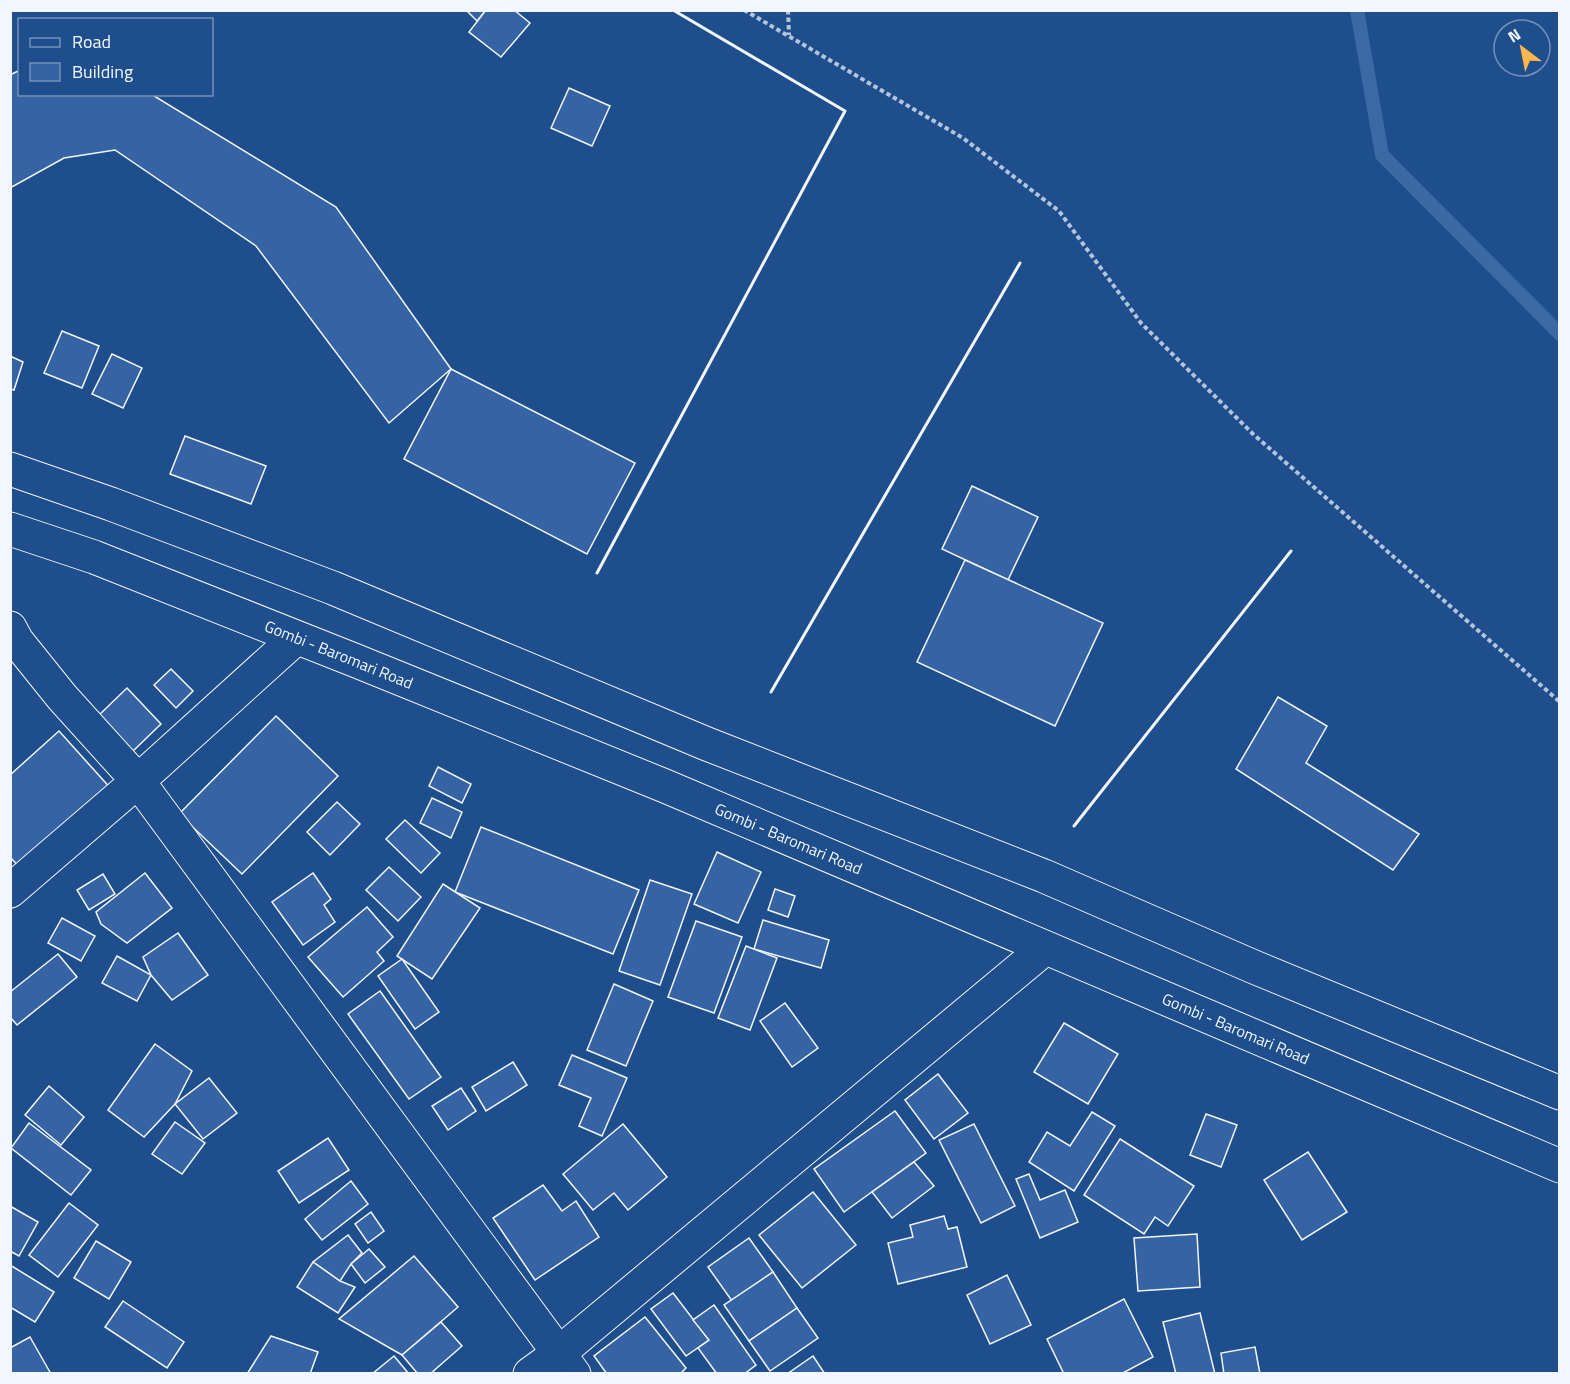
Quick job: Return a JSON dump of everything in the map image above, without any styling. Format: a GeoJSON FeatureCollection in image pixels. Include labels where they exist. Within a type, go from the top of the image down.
{"type":"FeatureCollection","features":[{"type":"Feature","properties":{"kind":"main road"},"geometry":{"type":"LineString","coordinates":[[10,469],[111,504],[333,588],[707,744],[1044,876],[1254,967],[1560,1093]]}},
{"type":"Feature","properties":{"kind":"main road","name":"Gombi - Baromari Road"},"geometry":{"type":"LineString","coordinates":[[10,529],[94,557],[665,786],[1560,1166]]}},
{"type":"Feature","properties":{"kind":"main road"},"geometry":{"type":"LineString","coordinates":[[10,628],[17,641],[62,697],[138,781],[567,1363]]}},
{"type":"Feature","properties":{"kind":"main road"},"geometry":{"type":"LineString","coordinates":[[10,891],[138,781],[296,638]]}},
{"type":"Feature","properties":{"kind":"main road"},"geometry":{"type":"LineString","coordinates":[[530,1374],[567,1363],[1045,948]]}},
{"type":"Feature","properties":{"kind":"path"},"geometry":{"type":"LineString","coordinates":[[744,10],[963,138],[1059,211],[1142,323],[1245,426],[1560,702]]}},
{"type":"Feature","properties":{"kind":"path"},"geometry":{"type":"LineString","coordinates":[[788,10],[789,36]]}},
{"type":"Feature","properties":{"kind":"building"},"geometry":{"type":"Polygon","coordinates":[[[466,10],[486,10],[477,21],[466,10]]]}},
{"type":"Feature","properties":{"kind":"building"},"geometry":{"type":"Polygon","coordinates":[[[486,10],[514,10],[530,23],[501,57],[469,32],[486,10]]]}},
{"type":"Feature","properties":{"kind":"building"},"geometry":{"type":"Polygon","coordinates":[[[18,71],[18,96],[154,96],[336,207],[451,369],[389,423],[256,246],[115,150],[64,158],[10,188],[10,75],[18,71]]]}},
{"type":"Feature","properties":{"kind":"building"},"geometry":{"type":"Polygon","coordinates":[[[569,88],[610,106],[592,146],[551,128],[569,88]]]}},
{"type":"Feature","properties":{"kind":"building"},"geometry":{"type":"Polygon","coordinates":[[[62,331],[99,346],[82,388],[44,373],[62,331]]]}},
{"type":"Feature","properties":{"kind":"building"},"geometry":{"type":"Polygon","coordinates":[[[112,354],[142,368],[123,408],[92,394],[112,354]]]}},
{"type":"Feature","properties":{"kind":"building"},"geometry":{"type":"Polygon","coordinates":[[[10,356],[23,362],[14,390],[10,389],[10,356]]]}},
{"type":"Feature","properties":{"kind":"building"},"geometry":{"type":"Polygon","coordinates":[[[451,369],[635,463],[587,554],[404,459],[451,369]]]}},
{"type":"Feature","properties":{"kind":"building"},"geometry":{"type":"Polygon","coordinates":[[[185,436],[266,466],[251,504],[170,474],[185,436]]]}},
{"type":"Feature","properties":{"kind":"building"},"geometry":{"type":"Polygon","coordinates":[[[972,486],[1038,517],[1008,580],[942,549],[972,486]]]}},
{"type":"Feature","properties":{"kind":"building"},"geometry":{"type":"Polygon","coordinates":[[[965,560],[1103,623],[1055,726],[917,662],[965,560]]]}},
{"type":"Feature","properties":{"kind":"building"},"geometry":{"type":"Polygon","coordinates":[[[171,669],[193,691],[176,708],[154,685],[171,669]]]}},
{"type":"Feature","properties":{"kind":"building"},"geometry":{"type":"Polygon","coordinates":[[[127,688],[161,724],[132,752],[97,717],[127,688]]]}},
{"type":"Feature","properties":{"kind":"building"},"geometry":{"type":"Polygon","coordinates":[[[1278,697],[1327,726],[1306,763],[1419,834],[1393,870],[1236,769],[1278,697]]]}},
{"type":"Feature","properties":{"kind":"building"},"geometry":{"type":"Polygon","coordinates":[[[276,716],[338,776],[242,874],[179,814],[276,716]]]}},
{"type":"Feature","properties":{"kind":"building"},"geometry":{"type":"Polygon","coordinates":[[[59,731],[113,791],[23,871],[10,857],[10,775],[59,731]]]}},
{"type":"Feature","properties":{"kind":"building"},"geometry":{"type":"Polygon","coordinates":[[[438,767],[471,784],[462,803],[429,786],[438,767]]]}},
{"type":"Feature","properties":{"kind":"building"},"geometry":{"type":"Polygon","coordinates":[[[432,798],[462,812],[451,838],[420,823],[432,798]]]}},
{"type":"Feature","properties":{"kind":"building"},"geometry":{"type":"Polygon","coordinates":[[[337,802],[360,824],[330,855],[307,832],[337,802]]]}},
{"type":"Feature","properties":{"kind":"building"},"geometry":{"type":"Polygon","coordinates":[[[405,820],[440,853],[421,873],[386,839],[405,820]]]}},
{"type":"Feature","properties":{"kind":"building"},"geometry":{"type":"Polygon","coordinates":[[[481,827],[639,890],[613,954],[455,892],[481,827]]]}},
{"type":"Feature","properties":{"kind":"building"},"geometry":{"type":"Polygon","coordinates":[[[717,852],[761,872],[738,923],[694,904],[717,852]]]}},
{"type":"Feature","properties":{"kind":"building"},"geometry":{"type":"Polygon","coordinates":[[[389,867],[421,897],[398,921],[366,890],[389,867]]]}},
{"type":"Feature","properties":{"kind":"building"},"geometry":{"type":"Polygon","coordinates":[[[145,873],[172,908],[127,943],[101,924],[96,912],[145,873]]]}},
{"type":"Feature","properties":{"kind":"building"},"geometry":{"type":"Polygon","coordinates":[[[313,873],[331,899],[324,905],[335,922],[303,945],[272,902],[313,873]]]}},
{"type":"Feature","properties":{"kind":"building"},"geometry":{"type":"Polygon","coordinates":[[[103,874],[115,894],[89,910],[77,890],[103,874]]]}},
{"type":"Feature","properties":{"kind":"building"},"geometry":{"type":"Polygon","coordinates":[[[650,880],[692,894],[660,985],[619,971],[650,880]]]}},
{"type":"Feature","properties":{"kind":"building"},"geometry":{"type":"Polygon","coordinates":[[[443,884],[480,908],[432,979],[397,956],[443,884]]]}},
{"type":"Feature","properties":{"kind":"building"},"geometry":{"type":"Polygon","coordinates":[[[775,889],[795,896],[788,917],[768,910],[775,889]]]}},
{"type":"Feature","properties":{"kind":"building"},"geometry":{"type":"Polygon","coordinates":[[[367,907],[393,937],[377,952],[384,961],[343,997],[308,957],[367,907]]]}},
{"type":"Feature","properties":{"kind":"building"},"geometry":{"type":"Polygon","coordinates":[[[62,918],[95,936],[81,961],[48,943],[62,918]]]}},
{"type":"Feature","properties":{"kind":"building"},"geometry":{"type":"Polygon","coordinates":[[[763,920],[829,940],[821,968],[754,949],[763,920]]]}},
{"type":"Feature","properties":{"kind":"building"},"geometry":{"type":"Polygon","coordinates":[[[696,921],[742,937],[714,1013],[668,997],[696,921]]]}},
{"type":"Feature","properties":{"kind":"building"},"geometry":{"type":"Polygon","coordinates":[[[178,933],[208,975],[172,1000],[151,975],[143,957],[178,933]]]}},
{"type":"Feature","properties":{"kind":"building"},"geometry":{"type":"Polygon","coordinates":[[[746,946],[777,958],[750,1030],[718,1018],[746,946]]]}},
{"type":"Feature","properties":{"kind":"building"},"geometry":{"type":"Polygon","coordinates":[[[58,954],[77,977],[17,1025],[10,1017],[10,992],[58,954]]]}},
{"type":"Feature","properties":{"kind":"building"},"geometry":{"type":"Polygon","coordinates":[[[117,956],[151,975],[137,1001],[102,983],[117,956]]]}},
{"type":"Feature","properties":{"kind":"building"},"geometry":{"type":"Polygon","coordinates":[[[402,959],[439,1012],[415,1029],[378,976],[402,959]]]}},
{"type":"Feature","properties":{"kind":"building"},"geometry":{"type":"Polygon","coordinates":[[[614,984],[653,1001],[626,1066],[587,1050],[614,984]]]}},
{"type":"Feature","properties":{"kind":"building"},"geometry":{"type":"Polygon","coordinates":[[[380,991],[441,1077],[409,1099],[348,1014],[380,991]]]}},
{"type":"Feature","properties":{"kind":"building"},"geometry":{"type":"Polygon","coordinates":[[[785,1003],[818,1048],[792,1067],[760,1021],[785,1003]]]}},
{"type":"Feature","properties":{"kind":"building"},"geometry":{"type":"Polygon","coordinates":[[[1064,1023],[1118,1054],[1088,1104],[1034,1072],[1064,1023]]]}},
{"type":"Feature","properties":{"kind":"building"},"geometry":{"type":"Polygon","coordinates":[[[155,1044],[192,1071],[175,1104],[144,1137],[108,1110],[155,1044]]]}},
{"type":"Feature","properties":{"kind":"building"},"geometry":{"type":"Polygon","coordinates":[[[572,1055],[627,1078],[602,1136],[579,1126],[591,1098],[559,1085],[572,1055]]]}},
{"type":"Feature","properties":{"kind":"building"},"geometry":{"type":"Polygon","coordinates":[[[513,1062],[527,1085],[486,1111],[472,1087],[513,1062]]]}},
{"type":"Feature","properties":{"kind":"building"},"geometry":{"type":"Polygon","coordinates":[[[938,1074],[968,1113],[934,1139],[905,1100],[938,1074]]]}},
{"type":"Feature","properties":{"kind":"building"},"geometry":{"type":"Polygon","coordinates":[[[209,1078],[237,1113],[203,1139],[175,1104],[209,1078]]]}},
{"type":"Feature","properties":{"kind":"building"},"geometry":{"type":"Polygon","coordinates":[[[49,1086],[84,1117],[61,1145],[25,1115],[49,1086]]]}},
{"type":"Feature","properties":{"kind":"building"},"geometry":{"type":"Polygon","coordinates":[[[461,1088],[476,1111],[448,1130],[432,1106],[461,1088]]]}},
{"type":"Feature","properties":{"kind":"building"},"geometry":{"type":"Polygon","coordinates":[[[895,1111],[926,1153],[844,1212],[814,1169],[895,1111]]]}},
{"type":"Feature","properties":{"kind":"building"},"geometry":{"type":"Polygon","coordinates":[[[1092,1112],[1115,1126],[1074,1191],[1029,1162],[1047,1132],[1070,1146],[1092,1112]]]}},
{"type":"Feature","properties":{"kind":"building"},"geometry":{"type":"Polygon","coordinates":[[[1206,1114],[1237,1125],[1221,1167],[1190,1155],[1206,1114]]]}},
{"type":"Feature","properties":{"kind":"building"},"geometry":{"type":"Polygon","coordinates":[[[175,1122],[205,1143],[182,1174],[152,1154],[175,1122]]]}},
{"type":"Feature","properties":{"kind":"building"},"geometry":{"type":"Polygon","coordinates":[[[29,1123],[91,1170],[71,1195],[11,1148],[29,1123]]]}},
{"type":"Feature","properties":{"kind":"building"},"geometry":{"type":"Polygon","coordinates":[[[623,1124],[667,1177],[628,1210],[614,1193],[593,1210],[563,1174],[623,1124]]]}},
{"type":"Feature","properties":{"kind":"building"},"geometry":{"type":"Polygon","coordinates":[[[974,1124],[1015,1206],[981,1223],[939,1140],[974,1124]]]}},
{"type":"Feature","properties":{"kind":"building"},"geometry":{"type":"Polygon","coordinates":[[[328,1138],[349,1170],[299,1203],[278,1171],[328,1138]]]}},
{"type":"Feature","properties":{"kind":"building"},"geometry":{"type":"Polygon","coordinates":[[[1120,1139],[1194,1186],[1168,1226],[1155,1217],[1144,1234],[1084,1195],[1120,1139]]]}},
{"type":"Feature","properties":{"kind":"building"},"geometry":{"type":"Polygon","coordinates":[[[1308,1152],[1347,1212],[1302,1240],[1264,1180],[1308,1152]]]}},
{"type":"Feature","properties":{"kind":"building"},"geometry":{"type":"Polygon","coordinates":[[[914,1162],[934,1186],[892,1218],[872,1192],[914,1162]]]}},
{"type":"Feature","properties":{"kind":"building"},"geometry":{"type":"Polygon","coordinates":[[[1029,1174],[1040,1200],[1065,1190],[1078,1222],[1040,1238],[1016,1179],[1029,1174]]]}},
{"type":"Feature","properties":{"kind":"building"},"geometry":{"type":"Polygon","coordinates":[[[351,1181],[368,1204],[322,1240],[305,1219],[351,1181]]]}},
{"type":"Feature","properties":{"kind":"building"},"geometry":{"type":"Polygon","coordinates":[[[543,1185],[562,1211],[576,1201],[599,1237],[535,1280],[493,1218],[543,1185]]]}},
{"type":"Feature","properties":{"kind":"building"},"geometry":{"type":"Polygon","coordinates":[[[813,1192],[856,1245],[802,1288],[759,1235],[813,1192]]]}},
{"type":"Feature","properties":{"kind":"building"},"geometry":{"type":"Polygon","coordinates":[[[69,1203],[98,1225],[58,1277],[29,1255],[69,1203]]]}},
{"type":"Feature","properties":{"kind":"building"},"geometry":{"type":"Polygon","coordinates":[[[10,1206],[38,1222],[19,1256],[10,1251],[10,1206]]]}},
{"type":"Feature","properties":{"kind":"building"},"geometry":{"type":"Polygon","coordinates":[[[371,1212],[384,1231],[368,1243],[355,1224],[371,1212]]]}},
{"type":"Feature","properties":{"kind":"building"},"geometry":{"type":"Polygon","coordinates":[[[944,1216],[948,1229],[957,1227],[967,1267],[898,1284],[888,1243],[913,1237],[910,1225],[944,1216]]]}},
{"type":"Feature","properties":{"kind":"building"},"geometry":{"type":"Polygon","coordinates":[[[1197,1234],[1200,1287],[1138,1291],[1134,1238],[1197,1234]]]}},
{"type":"Feature","properties":{"kind":"building"},"geometry":{"type":"Polygon","coordinates":[[[348,1235],[362,1253],[351,1264],[340,1281],[313,1262],[348,1235]]]}},
{"type":"Feature","properties":{"kind":"building"},"geometry":{"type":"Polygon","coordinates":[[[749,1238],[773,1272],[732,1301],[708,1267],[749,1238]]]}},
{"type":"Feature","properties":{"kind":"building"},"geometry":{"type":"Polygon","coordinates":[[[96,1241],[131,1262],[109,1299],[74,1278],[96,1241]]]}},
{"type":"Feature","properties":{"kind":"building"},"geometry":{"type":"Polygon","coordinates":[[[369,1249],[385,1267],[365,1283],[351,1264],[369,1249]]]}},
{"type":"Feature","properties":{"kind":"building"},"geometry":{"type":"Polygon","coordinates":[[[414,1256],[458,1307],[402,1355],[339,1319],[414,1256]]]}},
{"type":"Feature","properties":{"kind":"building"},"geometry":{"type":"Polygon","coordinates":[[[313,1262],[340,1281],[355,1287],[338,1313],[297,1287],[313,1262]]]}},
{"type":"Feature","properties":{"kind":"building"},"geometry":{"type":"Polygon","coordinates":[[[10,1265],[54,1292],[35,1322],[10,1307],[10,1265]]]}},
{"type":"Feature","properties":{"kind":"building"},"geometry":{"type":"Polygon","coordinates":[[[773,1272],[797,1308],[749,1341],[724,1305],[773,1272]]]}},
{"type":"Feature","properties":{"kind":"building"},"geometry":{"type":"Polygon","coordinates":[[[1007,1275],[1031,1325],[990,1344],[967,1295],[1007,1275]]]}},
{"type":"Feature","properties":{"kind":"building"},"geometry":{"type":"Polygon","coordinates":[[[673,1293],[709,1340],[686,1356],[651,1309],[673,1293]]]}},
{"type":"Feature","properties":{"kind":"building"},"geometry":{"type":"Polygon","coordinates":[[[1124,1299],[1153,1357],[1121,1374],[1064,1374],[1047,1339],[1124,1299]]]}},
{"type":"Feature","properties":{"kind":"building"},"geometry":{"type":"Polygon","coordinates":[[[123,1301],[184,1342],[167,1368],[105,1327],[123,1301]]]}},
{"type":"Feature","properties":{"kind":"building"},"geometry":{"type":"Polygon","coordinates":[[[714,1305],[756,1365],[744,1374],[717,1374],[698,1348],[709,1340],[693,1320],[714,1305]]]}},
{"type":"Feature","properties":{"kind":"building"},"geometry":{"type":"Polygon","coordinates":[[[797,1308],[818,1338],[770,1371],[749,1341],[797,1308]]]}},
{"type":"Feature","properties":{"kind":"building"},"geometry":{"type":"Polygon","coordinates":[[[1200,1313],[1215,1374],[1176,1374],[1163,1322],[1200,1313]]]}},
{"type":"Feature","properties":{"kind":"building"},"geometry":{"type":"Polygon","coordinates":[[[645,1317],[686,1368],[680,1374],[607,1374],[594,1356],[645,1317]]]}},
{"type":"Feature","properties":{"kind":"building"},"geometry":{"type":"Polygon","coordinates":[[[441,1322],[462,1346],[430,1374],[418,1374],[402,1355],[441,1322]]]}},
{"type":"Feature","properties":{"kind":"building"},"geometry":{"type":"Polygon","coordinates":[[[271,1336],[318,1352],[310,1374],[247,1374],[271,1336]]]}},
{"type":"Feature","properties":{"kind":"building"},"geometry":{"type":"Polygon","coordinates":[[[30,1337],[51,1374],[10,1374],[10,1348],[30,1337]]]}},
{"type":"Feature","properties":{"kind":"building"},"geometry":{"type":"Polygon","coordinates":[[[1255,1347],[1260,1374],[1224,1374],[1221,1353],[1255,1347]]]}},
{"type":"Feature","properties":{"kind":"building"},"geometry":{"type":"Polygon","coordinates":[[[394,1356],[409,1374],[372,1374],[394,1356]]]}},
{"type":"Feature","properties":{"kind":"building"},"geometry":{"type":"Polygon","coordinates":[[[813,1356],[825,1374],[787,1374],[813,1356]]]}},
{"type":"Feature","properties":{"kind":"waterway"},"geometry":{"type":"LineString","coordinates":[[1357,10],[1382,155],[1560,334]]}},
{"type":"Feature","properties":{"kind":"wall"},"geometry":{"type":"LineString","coordinates":[[597,573],[845,111],[673,10]]}},
{"type":"Feature","properties":{"kind":"wall"},"geometry":{"type":"LineString","coordinates":[[771,692],[1020,263]]}},
{"type":"Feature","properties":{"kind":"wall"},"geometry":{"type":"LineString","coordinates":[[1074,826],[1291,551]]}}]}
